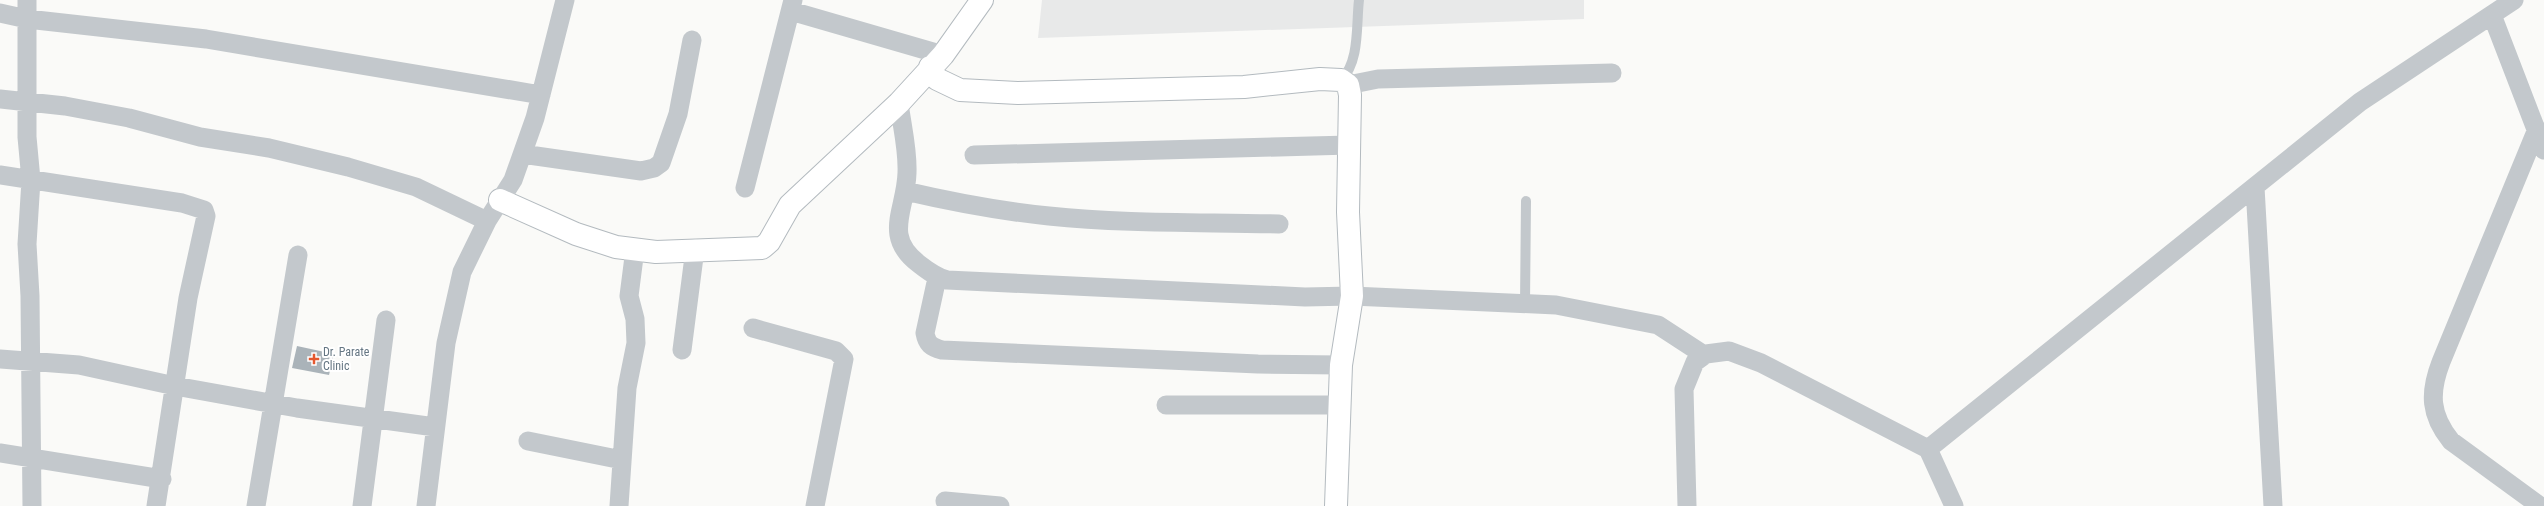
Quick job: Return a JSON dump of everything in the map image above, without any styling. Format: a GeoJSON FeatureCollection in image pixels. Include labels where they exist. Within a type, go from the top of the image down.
{"type":"FeatureCollection","features":[{"type":"Feature","properties":{"kind":"street"},"geometry":{"type":"LineString","coordinates":[[27,0],[27,137],[32,180],[27,244],[31,360],[29,405],[32,456],[32,506]]}},
{"type":"Feature","properties":{"kind":"street"},"geometry":{"type":"LineString","coordinates":[[426,506],[446,343],[462,272],[487,221],[513,180],[541,95],[565,0]]}},
{"type":"Feature","properties":{"kind":"street"},"geometry":{"type":"LineString","coordinates":[[500,200],[576,234],[616,247],[656,252],[695,249],[750,250],[762,248],[770,242],[790,206],[899,103],[936,61],[982,0]]}},
{"type":"Feature","properties":{"kind":"street"},"geometry":{"type":"LineString","coordinates":[[1928,449],[2360,102],[2514,0]]}},
{"type":"Feature","properties":{"kind":"street"},"geometry":{"type":"LineString","coordinates":[[745,188],[792,5],[936,61]]}},
{"type":"Feature","properties":{"kind":"street"},"geometry":{"type":"LineString","coordinates":[[0,14],[27,19],[206,39],[541,95]]}},
{"type":"Feature","properties":{"kind":"street"},"geometry":{"type":"LineString","coordinates":[[2492,15],[2544,150]]}},
{"type":"Feature","properties":{"kind":"street"},"geometry":{"type":"LineString","coordinates":[[522,154],[640,171],[654,168],[661,163],[678,114],[692,40]]}},
{"type":"Feature","properties":{"kind":"street"},"geometry":{"type":"LineString","coordinates":[[936,61],[937,79],[960,90],[1018,93],[1230,88],[1378,79],[1612,73]]}},
{"type":"Feature","properties":{"kind":"street"},"geometry":{"type":"LineString","coordinates":[[1336,506],[1342,365],[1352,296],[1348,212],[1350,95],[1344,82]]}},
{"type":"Feature","properties":{"kind":"street"},"geometry":{"type":"LineString","coordinates":[[0,99],[27,101],[129,118],[200,137],[269,148],[348,167],[416,187],[487,221]]}},
{"type":"Feature","properties":{"kind":"street"},"geometry":{"type":"LineString","coordinates":[[899,103],[907,150],[905,191],[897,228],[899,243],[908,256],[937,278],[948,280],[1297,297],[1352,296],[1556,305],[1658,324],[1704,355]]}},
{"type":"Feature","properties":{"kind":"street"},"geometry":{"type":"LineString","coordinates":[[2537,129],[2441,362],[2433,390],[2434,407],[2440,427],[2451,441],[2540,506]]}},
{"type":"Feature","properties":{"kind":"street"},"geometry":{"type":"LineString","coordinates":[[974,155],[1350,145]]}},
{"type":"Feature","properties":{"kind":"street"},"geometry":{"type":"LineString","coordinates":[[0,175],[182,204],[204,210],[206,216],[188,298],[162,479],[156,506]]}},
{"type":"Feature","properties":{"kind":"street"},"geometry":{"type":"LineString","coordinates":[[2255,187],[2273,506]]}},
{"type":"Feature","properties":{"kind":"street"},"geometry":{"type":"LineString","coordinates":[[905,191],[974,206],[1048,216],[1098,220],[1279,224]]}},
{"type":"Feature","properties":{"kind":"street"},"geometry":{"type":"LineString","coordinates":[[619,506],[627,388],[636,343],[635,319],[629,296],[635,249]]}},
{"type":"Feature","properties":{"kind":"street"},"geometry":{"type":"LineString","coordinates":[[682,350],[695,249]]}},
{"type":"Feature","properties":{"kind":"street"},"geometry":{"type":"LineString","coordinates":[[256,506],[272,403],[298,255]]}},
{"type":"Feature","properties":{"kind":"street"},"geometry":{"type":"LineString","coordinates":[[937,278],[925,333],[927,342],[933,348],[942,350],[1250,364],[1342,365]]}},
{"type":"Feature","properties":{"kind":"street"},"geometry":{"type":"LineString","coordinates":[[362,506],[375,419],[386,320]]}},
{"type":"Feature","properties":{"kind":"street"},"geometry":{"type":"LineString","coordinates":[[753,328],[836,351],[844,359],[815,506]]}},
{"type":"Feature","properties":{"kind":"street"},"geometry":{"type":"LineString","coordinates":[[1687,506],[1684,389],[1694,362],[1704,355],[1729,351],[1761,363],[1928,449],[1954,506]]}},
{"type":"Feature","properties":{"kind":"street"},"geometry":{"type":"LineString","coordinates":[[0,359],[31,360],[79,365],[176,386],[272,403],[435,427]]}},
{"type":"Feature","properties":{"kind":"street"},"geometry":{"type":"LineString","coordinates":[[1166,404],[1340,405]]}},
{"type":"Feature","properties":{"kind":"street"},"geometry":{"type":"LineString","coordinates":[[528,441],[622,460]]}},
{"type":"Feature","properties":{"kind":"street"},"geometry":{"type":"LineString","coordinates":[[0,453],[32,456],[162,479]]}},
{"type":"Feature","properties":{"kind":"street"},"geometry":{"type":"LineString","coordinates":[[945,500],[1000,506]]}},
{"type":"Feature","properties":{"kind":"lane"},"geometry":{"type":"LineString","coordinates":[[1344,82],[1353,62],[1359,0]]}},
{"type":"Feature","properties":{"kind":"lane"},"geometry":{"type":"LineString","coordinates":[[1525,304],[1526,201]]}},
{"type":"Feature","properties":{"kind":"shaded area"},"geometry":{"type":"Polygon","coordinates":[[[1042,0],[1584,0],[1584,19],[1038,38],[1042,0]]]}},
{"type":"Feature","properties":{"kind":"building"},"geometry":{"type":"Polygon","coordinates":[[[297,346],[334,354],[329,375],[292,368],[297,346]]]}},
{"type":"Feature","properties":{"kind":"place","name":"Dr. Parate Clinic"},"geometry":{"type":"Point","coordinates":[314,359]}}]}
